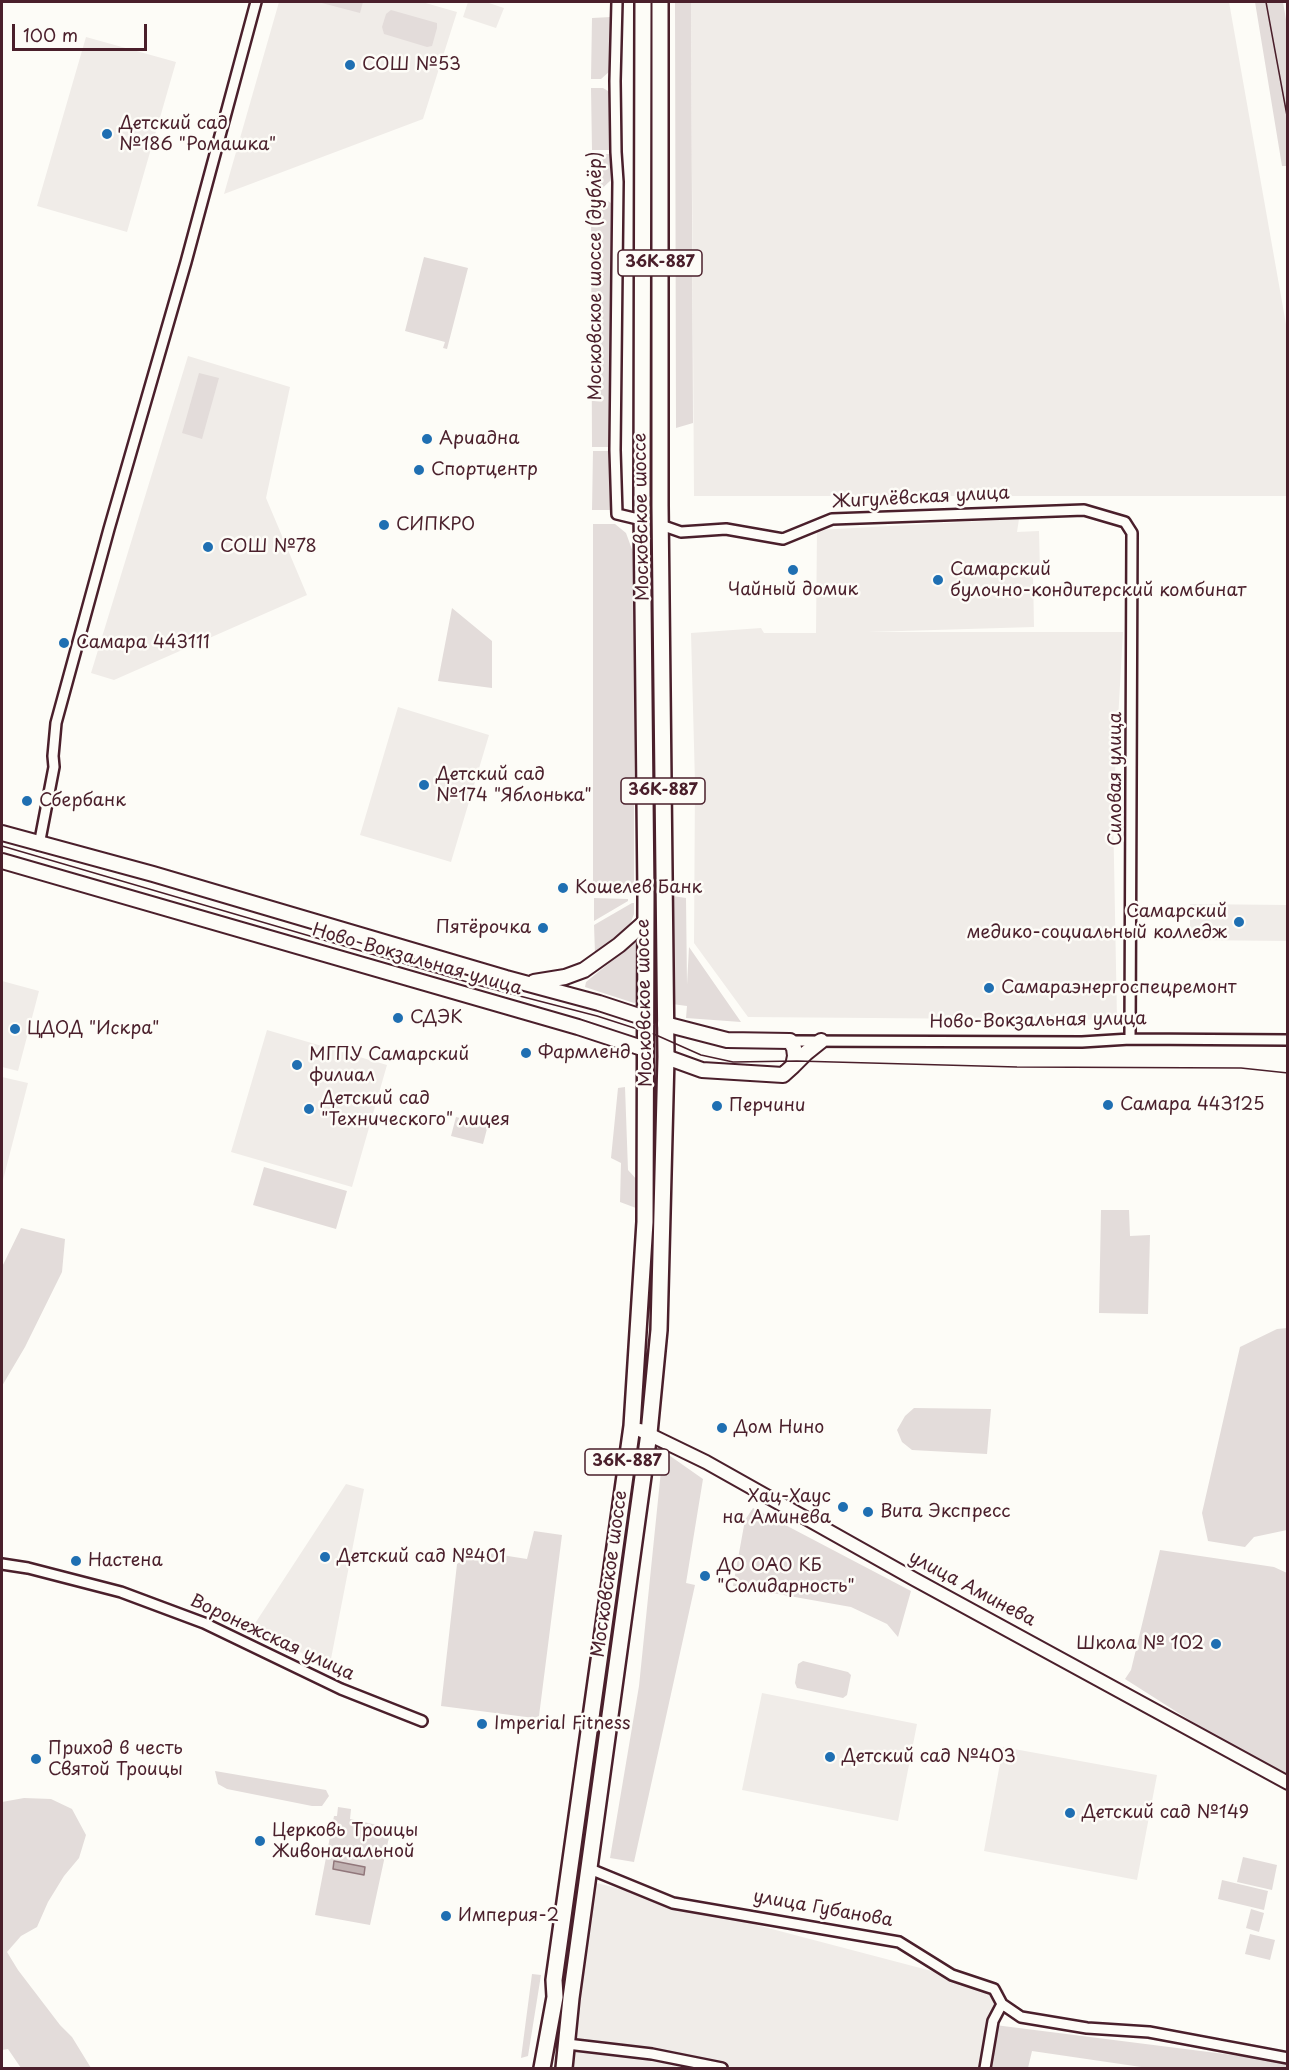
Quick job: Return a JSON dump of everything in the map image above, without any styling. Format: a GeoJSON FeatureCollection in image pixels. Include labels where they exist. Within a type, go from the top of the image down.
{"type":"FeatureCollection","features":[{"type":"Feature","properties":{"kind":"main road","name":"Московское шоссе"},"geometry":{"type":"LineString","coordinates":[[643,2],[651,522],[655,1021]]}},
{"type":"Feature","properties":{"kind":"main road","name":"Московское шоссе"},"geometry":{"type":"LineString","coordinates":[[564,2068],[608,1661],[644,1431],[656,1053],[650,918],[654,618],[651,522],[651,2]]}},
{"type":"Feature","properties":{"kind":"main road","name":"Московское шоссе"},"geometry":{"type":"LineString","coordinates":[[651,522],[660,2]]}},
{"type":"Feature","properties":{"kind":"main road","name":"Ново-Вокзальная улица"},"geometry":{"type":"LineString","coordinates":[[2,833],[39,845],[153,874],[655,1021],[727,1040],[790,1041]]}},
{"type":"Feature","properties":{"kind":"main road","name":"Ново-Вокзальная улица"},"geometry":{"type":"LineString","coordinates":[[2,861],[578,1027],[702,1070],[783,1075],[793,1066]]}},
{"type":"Feature","properties":{"kind":"main road"},"geometry":{"type":"LineString","coordinates":[[524,983],[566,977],[584,970],[619,945],[650,918]]}},
{"type":"Feature","properties":{"kind":"main road"},"geometry":{"type":"LineString","coordinates":[[790,1041],[795,1052],[793,1066]]}},
{"type":"Feature","properties":{"kind":"main road"},"geometry":{"type":"LineString","coordinates":[[793,1066],[820,1041]]}},
{"type":"Feature","properties":{"kind":"main road","name":"Московское шоссе"},"geometry":{"type":"LineString","coordinates":[[542,2068],[555,1997],[554,1980],[632,1426],[656,1053]]}},
{"type":"Feature","properties":{"kind":"main road","name":"Московское шоссе"},"geometry":{"type":"LineString","coordinates":[[555,1997],[565,1982],[586,1867]]}},
{"type":"Feature","properties":{"kind":"main road","name":"Московское шоссе"},"geometry":{"type":"LineString","coordinates":[[565,1982],[571,1998]]}},
{"type":"Feature","properties":{"kind":"street"},"geometry":{"type":"LineString","coordinates":[[39,845],[54,767],[56,723],[186,262],[256,2]]}},
{"type":"Feature","properties":{"kind":"street","name":"Московское шоссе (дублёр)"},"geometry":{"type":"LineString","coordinates":[[617,2],[615,81],[618,182],[615,450],[617,514],[651,522]]}},
{"type":"Feature","properties":{"kind":"street","name":"Жигулёвская улица"},"geometry":{"type":"LineString","coordinates":[[651,522],[681,532],[726,529],[783,539],[832,519],[1084,510],[1125,522]]}},
{"type":"Feature","properties":{"kind":"street","name":"Силовая улица"},"geometry":{"type":"LineString","coordinates":[[1125,522],[1132,533],[1130,1038]]}},
{"type":"Feature","properties":{"kind":"street","name":"Ново-Вокзальная улица"},"geometry":{"type":"LineString","coordinates":[[790,1041],[1082,1042],[1130,1038],[1287,1040]]}},
{"type":"Feature","properties":{"kind":"street","name":"улица Аминева"},"geometry":{"type":"LineString","coordinates":[[644,1431],[745,1483],[914,1579],[1287,1782]]}},
{"type":"Feature","properties":{"kind":"street","name":"Воронежская улица"},"geometry":{"type":"LineString","coordinates":[[2,1564],[28,1568],[121,1592],[204,1623],[341,1689],[422,1721]]}},
{"type":"Feature","properties":{"kind":"street","name":"улица Губанова"},"geometry":{"type":"LineString","coordinates":[[586,1867],[674,1903],[899,1942],[952,1975],[994,1989],[1002,2004],[1021,2017],[1087,2028],[1149,2032],[1287,2058]]}},
{"type":"Feature","properties":{"kind":"street"},"geometry":{"type":"LineString","coordinates":[[986,2068],[993,2021],[1002,2004]]}},
{"type":"Feature","properties":{"kind":"street"},"geometry":{"type":"LineString","coordinates":[[567,2044],[642,2053],[722,2068]]}},
{"type":"Feature","properties":{"kind":"shaded area","name":"СОШ №53"},"geometry":{"type":"Polygon","coordinates":[[[279,2],[422,2],[457,12],[423,119],[224,194],[279,2]]]}},
{"type":"Feature","properties":{"kind":"shaded area"},"geometry":{"type":"Polygon","coordinates":[[[318,2],[363,2],[360,13],[318,2]]]}},
{"type":"Feature","properties":{"kind":"shaded area"},"geometry":{"type":"Polygon","coordinates":[[[468,2],[486,2],[504,8],[496,28],[463,17],[468,2]]]}},
{"type":"Feature","properties":{"kind":"shaded area"},"geometry":{"type":"Polygon","coordinates":[[[675,2],[691,2],[693,423],[676,428],[675,2]]]}},
{"type":"Feature","properties":{"kind":"shaded area"},"geometry":{"type":"Polygon","coordinates":[[[691,2],[1229,2],[1287,330],[1287,496],[694,496],[691,2]]]}},
{"type":"Feature","properties":{"kind":"shaded area"},"geometry":{"type":"Polygon","coordinates":[[[1255,2],[1283,2],[1288,31],[1287,166],[1282,166],[1255,2]]]}},
{"type":"Feature","properties":{"kind":"shaded area"},"geometry":{"type":"Polygon","coordinates":[[[391,10],[437,23],[432,46],[427,47],[384,34],[382,27],[386,14],[391,10]]]}},
{"type":"Feature","properties":{"kind":"shaded area"},"geometry":{"type":"Polygon","coordinates":[[[611,17],[610,71],[601,79],[591,79],[592,18],[611,17]]]}},
{"type":"Feature","properties":{"kind":"shaded area","name":"Детский сад №186 \"Ромашка\""},"geometry":{"type":"Polygon","coordinates":[[[86,37],[176,62],[127,232],[37,206],[86,37]]]}},
{"type":"Feature","properties":{"kind":"shaded area"},"geometry":{"type":"Polygon","coordinates":[[[591,88],[603,88],[611,96],[610,150],[592,150],[591,88]]]}},
{"type":"Feature","properties":{"kind":"shaded area"},"geometry":{"type":"Polygon","coordinates":[[[592,154],[610,154],[610,181],[592,198],[592,154]]]}},
{"type":"Feature","properties":{"kind":"shaded area"},"geometry":{"type":"Polygon","coordinates":[[[605,199],[611,203],[610,447],[592,447],[591,210],[605,199]]]}},
{"type":"Feature","properties":{"kind":"shaded area"},"geometry":{"type":"Polygon","coordinates":[[[424,257],[468,268],[447,349],[443,348],[445,342],[405,331],[424,257]]]}},
{"type":"Feature","properties":{"kind":"shaded area","name":"СОШ №78"},"geometry":{"type":"Polygon","coordinates":[[[188,356],[290,387],[266,498],[307,595],[114,680],[91,673],[188,356]]]}},
{"type":"Feature","properties":{"kind":"shaded area"},"geometry":{"type":"Polygon","coordinates":[[[199,373],[219,378],[202,439],[182,433],[199,373]]]}},
{"type":"Feature","properties":{"kind":"shaded area"},"geometry":{"type":"Polygon","coordinates":[[[593,451],[611,451],[610,510],[592,510],[593,451]]]}},
{"type":"Feature","properties":{"kind":"shaded area"},"geometry":{"type":"Polygon","coordinates":[[[1019,519],[1017,532],[1039,531],[1040,572],[1033,573],[1034,627],[868,632],[1123,632],[1113,808],[1117,1020],[748,1017],[694,943],[695,783],[691,633],[761,628],[764,633],[816,633],[817,530],[1019,519]]]}},
{"type":"Feature","properties":{"kind":"shaded area"},"geometry":{"type":"Polygon","coordinates":[[[593,524],[615,524],[626,533],[634,555],[634,889],[593,888],[593,524]]]}},
{"type":"Feature","properties":{"kind":"shaded area"},"geometry":{"type":"Polygon","coordinates":[[[452,608],[492,641],[492,688],[438,681],[452,608]]]}},
{"type":"Feature","properties":{"kind":"shaded area","name":"Детский сад №174 \"Яблонька\""},"geometry":{"type":"Polygon","coordinates":[[[398,707],[489,735],[451,862],[360,835],[398,707]]]}},
{"type":"Feature","properties":{"kind":"shaded area"},"geometry":{"type":"Polygon","coordinates":[[[673,896],[686,898],[687,985],[689,947],[741,1022],[686,1018],[687,1006],[672,1004],[673,896]]]}},
{"type":"Feature","properties":{"kind":"shaded area"},"geometry":{"type":"Polygon","coordinates":[[[594,898],[628,899],[628,901],[594,921],[594,898]]]}},
{"type":"Feature","properties":{"kind":"shaded area"},"geometry":{"type":"Polygon","coordinates":[[[634,903],[634,914],[629,927],[595,954],[594,925],[634,903]]]}},
{"type":"Feature","properties":{"kind":"shaded area","name":"Самарский медико-социальный колледж"},"geometry":{"type":"Polygon","coordinates":[[[1190,904],[1287,905],[1287,941],[1190,940],[1190,904]]]}},
{"type":"Feature","properties":{"kind":"shaded area"},"geometry":{"type":"Polygon","coordinates":[[[637,942],[638,1001],[634,1003],[585,987],[586,982],[637,942]]]}},
{"type":"Feature","properties":{"kind":"shaded area","name":"ЦДОД \"Искра\""},"geometry":{"type":"Polygon","coordinates":[[[2,981],[39,991],[18,1071],[2,1067],[2,981]]]}},
{"type":"Feature","properties":{"kind":"shaded area","name":"Детский сад \"Технического\" лицея"},"geometry":{"type":"Polygon","coordinates":[[[267,1030],[387,1065],[352,1187],[231,1152],[267,1030]]]}},
{"type":"Feature","properties":{"kind":"shaded area"},"geometry":{"type":"Polygon","coordinates":[[[2,1077],[28,1083],[2,1184],[2,1077]]]}},
{"type":"Feature","properties":{"kind":"shaded area"},"geometry":{"type":"Polygon","coordinates":[[[625,1087],[628,1170],[638,1181],[636,1208],[620,1202],[621,1163],[611,1158],[618,1088],[625,1087]]]}},
{"type":"Feature","properties":{"kind":"shaded area"},"geometry":{"type":"Polygon","coordinates":[[[456,1117],[488,1125],[483,1144],[451,1136],[456,1117]]]}},
{"type":"Feature","properties":{"kind":"shaded area"},"geometry":{"type":"Polygon","coordinates":[[[264,1167],[347,1191],[336,1229],[253,1205],[264,1167]]]}},
{"type":"Feature","properties":{"kind":"shaded area"},"geometry":{"type":"Polygon","coordinates":[[[1101,1210],[1129,1210],[1130,1236],[1150,1235],[1148,1314],[1099,1313],[1101,1210]]]}},
{"type":"Feature","properties":{"kind":"shaded area"},"geometry":{"type":"Polygon","coordinates":[[[21,1228],[65,1239],[62,1272],[25,1347],[2,1386],[2,1267],[21,1228]]]}},
{"type":"Feature","properties":{"kind":"shaded area"},"geometry":{"type":"Polygon","coordinates":[[[1287,1328],[1287,1530],[1254,1537],[1245,1547],[1208,1541],[1202,1513],[1240,1347],[1277,1329],[1287,1328]]]}},
{"type":"Feature","properties":{"kind":"shaded area"},"geometry":{"type":"Polygon","coordinates":[[[914,1408],[991,1409],[987,1454],[912,1450],[902,1442],[897,1430],[905,1416],[914,1408]]]}},
{"type":"Feature","properties":{"kind":"shaded area"},"geometry":{"type":"Polygon","coordinates":[[[663,1451],[703,1479],[686,1583],[695,1585],[634,1862],[610,1858],[639,1686],[663,1451]]]}},
{"type":"Feature","properties":{"kind":"shaded area","name":"Детский сад №401"},"geometry":{"type":"Polygon","coordinates":[[[346,1484],[364,1489],[329,1669],[254,1625],[346,1484]]]}},
{"type":"Feature","properties":{"kind":"shaded area"},"geometry":{"type":"Polygon","coordinates":[[[753,1508],[911,1591],[898,1637],[887,1624],[851,1607],[733,1586],[745,1520],[753,1508]]]}},
{"type":"Feature","properties":{"kind":"shaded area"},"geometry":{"type":"Polygon","coordinates":[[[534,1531],[562,1535],[539,1716],[534,1718],[441,1706],[457,1564],[476,1551],[527,1559],[534,1531]]]}},
{"type":"Feature","properties":{"kind":"shaded area","name":"Школа № 102"},"geometry":{"type":"Polygon","coordinates":[[[1160,1550],[1274,1567],[1287,1573],[1287,1782],[1125,1679],[1131,1670],[1160,1550]]]}},
{"type":"Feature","properties":{"kind":"shaded area"},"geometry":{"type":"Polygon","coordinates":[[[803,1661],[848,1672],[851,1675],[847,1695],[843,1698],[797,1688],[795,1683],[798,1664],[803,1661]]]}},
{"type":"Feature","properties":{"kind":"shaded area","name":"Детский сад №403"},"geometry":{"type":"Polygon","coordinates":[[[762,1693],[917,1724],[898,1821],[742,1790],[762,1693]]]}},
{"type":"Feature","properties":{"kind":"shaded area","name":"Детский сад №149"},"geometry":{"type":"Polygon","coordinates":[[[1003,1747],[1157,1775],[1137,1880],[984,1851],[1003,1747]]]}},
{"type":"Feature","properties":{"kind":"shaded area"},"geometry":{"type":"Polygon","coordinates":[[[215,1771],[326,1790],[329,1796],[322,1806],[312,1806],[227,1789],[218,1784],[215,1771]]]}},
{"type":"Feature","properties":{"kind":"shaded area"},"geometry":{"type":"Polygon","coordinates":[[[24,1798],[51,1799],[72,1809],[86,1835],[79,1858],[64,1876],[48,1902],[37,1927],[21,1936],[7,1952],[60,2025],[72,2037],[91,2068],[21,2068],[8,2049],[2,2050],[2,1802],[24,1798]]]}},
{"type":"Feature","properties":{"kind":"shaded area"},"geometry":{"type":"Polygon","coordinates":[[[338,1807],[351,1809],[350,1819],[391,1828],[370,1925],[315,1915],[334,1816],[337,1816],[338,1807]]]}},
{"type":"Feature","properties":{"kind":"shaded area"},"geometry":{"type":"Polygon","coordinates":[[[1243,1857],[1277,1865],[1272,1890],[1237,1882],[1243,1857]]]}},
{"type":"Feature","properties":{"kind":"shaded area"},"geometry":{"type":"Polygon","coordinates":[[[334,1861],[365,1867],[364,1875],[333,1869],[334,1861]]]}},
{"type":"Feature","properties":{"kind":"shaded area"},"geometry":{"type":"Polygon","coordinates":[[[1222,1880],[1268,1891],[1264,1910],[1218,1899],[1222,1880]]]}},
{"type":"Feature","properties":{"kind":"shaded area"},"geometry":{"type":"Polygon","coordinates":[[[593,1882],[1004,1990],[994,2068],[569,2068],[593,1882]]]}},
{"type":"Feature","properties":{"kind":"shaded area"},"geometry":{"type":"Polygon","coordinates":[[[1251,1909],[1264,1913],[1259,1932],[1246,1928],[1251,1909]]]}},
{"type":"Feature","properties":{"kind":"shaded area"},"geometry":{"type":"Polygon","coordinates":[[[1250,1934],[1275,1940],[1270,1960],[1245,1954],[1250,1934]]]}},
{"type":"Feature","properties":{"kind":"shaded area"},"geometry":{"type":"Polygon","coordinates":[[[532,1974],[541,1975],[528,2056],[521,2058],[532,1974]]]}},
{"type":"Feature","properties":{"kind":"shaded area"},"geometry":{"type":"Polygon","coordinates":[[[995,2025],[1288,2062],[1287,2068],[1148,2068],[1032,2051],[1028,2068],[989,2068],[995,2025]]]}},
{"type":"Feature","properties":{"kind":"tram line"},"geometry":{"type":"LineString","coordinates":[[1266,2],[1288,121]]}},
{"type":"Feature","properties":{"kind":"tram line"},"geometry":{"type":"LineString","coordinates":[[2,846],[481,986],[597,1016],[656,1035],[701,1055],[733,1062],[1241,1068],[1288,1073]]}},
{"type":"Feature","properties":{"kind":"place","name":"СОШ №53"},"geometry":{"type":"Point","coordinates":[350,65]}},
{"type":"Feature","properties":{"kind":"place","name":"Детский сад №186 \"Ромашка\""},"geometry":{"type":"Point","coordinates":[107,134]}},
{"type":"Feature","properties":{"kind":"place","name":"Ариадна"},"geometry":{"type":"Point","coordinates":[427,439]}},
{"type":"Feature","properties":{"kind":"place","name":"Спортцентр"},"geometry":{"type":"Point","coordinates":[419,470]}},
{"type":"Feature","properties":{"kind":"place","name":"СИПКРО"},"geometry":{"type":"Point","coordinates":[384,525]}},
{"type":"Feature","properties":{"kind":"place","name":"СОШ №78"},"geometry":{"type":"Point","coordinates":[208,547]}},
{"type":"Feature","properties":{"kind":"place","name":"Чайный домик"},"geometry":{"type":"Point","coordinates":[793,570]}},
{"type":"Feature","properties":{"kind":"place","name":"Самарский булочно-кондитерский комбинат"},"geometry":{"type":"Point","coordinates":[938,580]}},
{"type":"Feature","properties":{"kind":"place","name":"Самара 443111"},"geometry":{"type":"Point","coordinates":[64,643]}},
{"type":"Feature","properties":{"kind":"place","name":"Детский сад №174 \"Яблонька\""},"geometry":{"type":"Point","coordinates":[424,785]}},
{"type":"Feature","properties":{"kind":"place","name":"Сбербанк"},"geometry":{"type":"Point","coordinates":[27,801]}},
{"type":"Feature","properties":{"kind":"place","name":"Кошелев Банк"},"geometry":{"type":"Point","coordinates":[563,888]}},
{"type":"Feature","properties":{"kind":"place","name":"Самарский медико-социальный колледж"},"geometry":{"type":"Point","coordinates":[1239,922]}},
{"type":"Feature","properties":{"kind":"place","name":"Пятёрочка"},"geometry":{"type":"Point","coordinates":[543,928]}},
{"type":"Feature","properties":{"kind":"place","name":"Самараэнергоспецремонт"},"geometry":{"type":"Point","coordinates":[989,988]}},
{"type":"Feature","properties":{"kind":"place","name":"СДЭК"},"geometry":{"type":"Point","coordinates":[398,1018]}},
{"type":"Feature","properties":{"kind":"place","name":"ЦДОД \"Искра\""},"geometry":{"type":"Point","coordinates":[15,1029]}},
{"type":"Feature","properties":{"kind":"place","name":"Фармленд"},"geometry":{"type":"Point","coordinates":[526,1053]}},
{"type":"Feature","properties":{"kind":"place","name":"МГПУ Самарский филиал"},"geometry":{"type":"Point","coordinates":[297,1065]}},
{"type":"Feature","properties":{"kind":"place","name":"Самара 443125"},"geometry":{"type":"Point","coordinates":[1108,1105]}},
{"type":"Feature","properties":{"kind":"place","name":"Перчини"},"geometry":{"type":"Point","coordinates":[717,1106]}},
{"type":"Feature","properties":{"kind":"place","name":"Детский сад \"Технического\" лицея"},"geometry":{"type":"Point","coordinates":[309,1109]}},
{"type":"Feature","properties":{"kind":"place","name":"Дом Нино"},"geometry":{"type":"Point","coordinates":[722,1428]}},
{"type":"Feature","properties":{"kind":"place","name":"Хац-Хаус на Аминева"},"geometry":{"type":"Point","coordinates":[843,1507]}},
{"type":"Feature","properties":{"kind":"place","name":"Вита Экспресс"},"geometry":{"type":"Point","coordinates":[868,1512]}},
{"type":"Feature","properties":{"kind":"place","name":"Детский сад №401"},"geometry":{"type":"Point","coordinates":[325,1557]}},
{"type":"Feature","properties":{"kind":"place","name":"Настена"},"geometry":{"type":"Point","coordinates":[76,1561]}},
{"type":"Feature","properties":{"kind":"place","name":"ДО ОАО КБ \"Солидарность\""},"geometry":{"type":"Point","coordinates":[705,1576]}},
{"type":"Feature","properties":{"kind":"place","name":"Школа № 102"},"geometry":{"type":"Point","coordinates":[1216,1644]}},
{"type":"Feature","properties":{"kind":"place","name":"Imperial Fitness"},"geometry":{"type":"Point","coordinates":[482,1724]}},
{"type":"Feature","properties":{"kind":"place","name":"Детский сад №403"},"geometry":{"type":"Point","coordinates":[830,1757]}},
{"type":"Feature","properties":{"kind":"place","name":"Приход в честь Святой Троицы"},"geometry":{"type":"Point","coordinates":[36,1759]}},
{"type":"Feature","properties":{"kind":"place","name":"Детский сад №149"},"geometry":{"type":"Point","coordinates":[1070,1813]}},
{"type":"Feature","properties":{"kind":"place","name":"Церковь Троицы Живоначальной"},"geometry":{"type":"Point","coordinates":[260,1841]}},
{"type":"Feature","properties":{"kind":"place","name":"Империя-2"},"geometry":{"type":"Point","coordinates":[446,1916]}}]}
